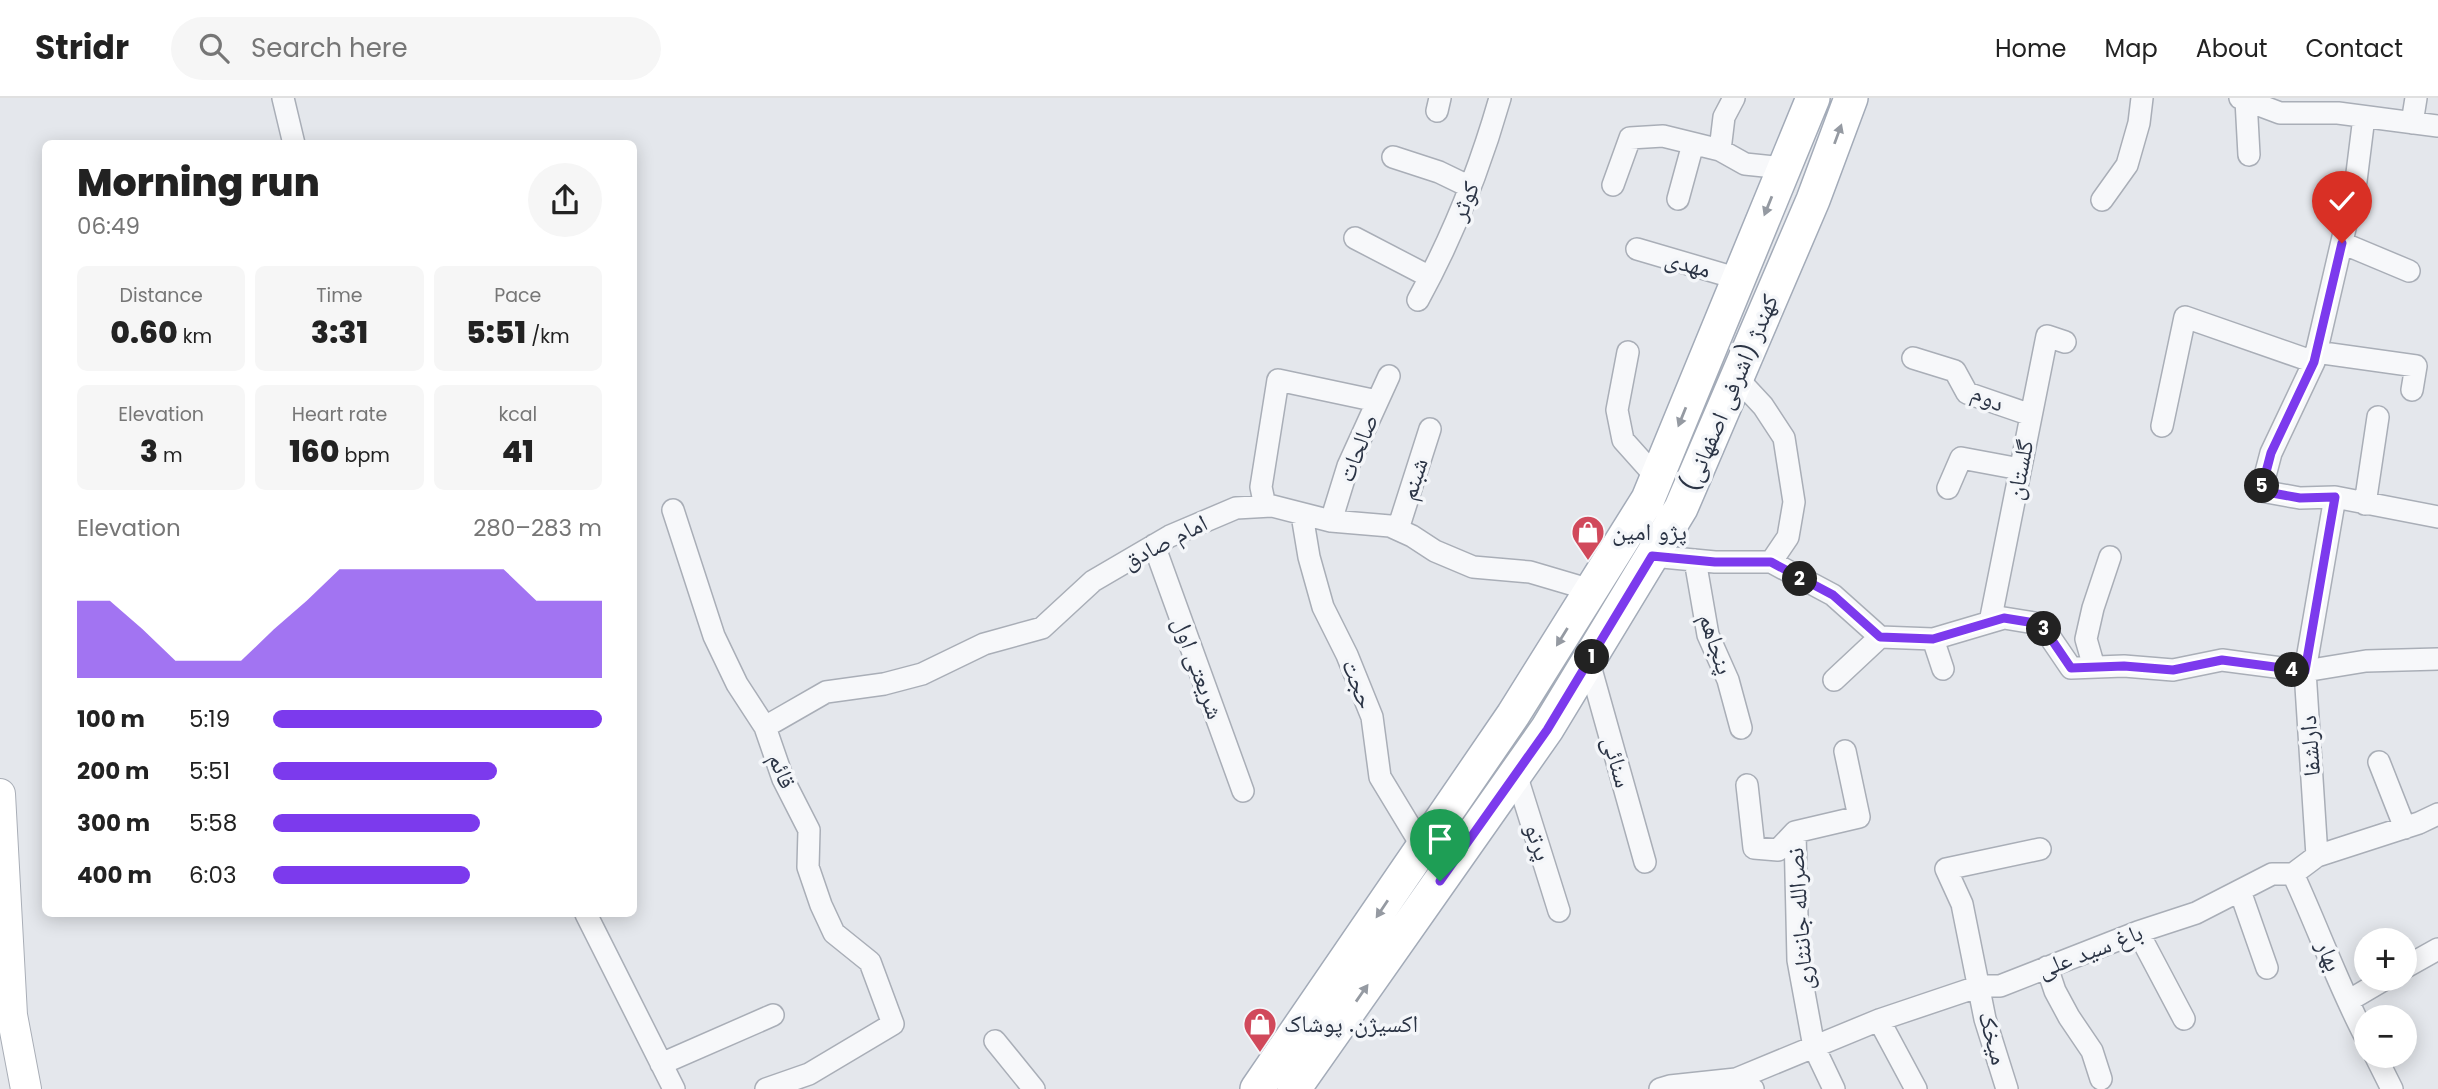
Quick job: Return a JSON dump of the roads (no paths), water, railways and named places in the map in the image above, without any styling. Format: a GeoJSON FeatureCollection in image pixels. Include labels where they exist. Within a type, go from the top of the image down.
{"type":"FeatureCollection","features":[{"type":"Feature","properties":{"kind":"main road","name":"کهندژ (اشرفی اصفهانی)"},"geometry":{"type":"LineString","coordinates":[[1278,1084],[1423,848],[1513,715],[1648,499],[1813,98]]}},
{"type":"Feature","properties":{"kind":"main road","name":"کهندژ (اشرفی اصفهانی)"},"geometry":{"type":"LineString","coordinates":[[1278,1084],[1516,774],[1589,662],[1681,508],[1813,200],[1851,98]]}},
{"type":"Feature","properties":{"kind":"main road"},"geometry":{"type":"LineString","coordinates":[[1772,296],[1768,280],[1811,165],[1806,139],[1790,153]]}},
{"type":"Feature","properties":{"kind":"main road"},"geometry":{"type":"LineString","coordinates":[[0,794],[3,897],[12,1015],[26,1089]]}},
{"type":"Feature","properties":{"kind":"street"},"geometry":{"type":"LineString","coordinates":[[283,98],[293,140]]}},
{"type":"Feature","properties":{"kind":"street","name":"کوثر"},"geometry":{"type":"LineString","coordinates":[[1418,299],[1483,157],[1500,98]]}},
{"type":"Feature","properties":{"kind":"street"},"geometry":{"type":"LineString","coordinates":[[1720,150],[1724,117],[1734,98]]}},
{"type":"Feature","properties":{"kind":"street"},"geometry":{"type":"LineString","coordinates":[[2102,200],[2127,164],[2139,122],[2142,98]]}},
{"type":"Feature","properties":{"kind":"street"},"geometry":{"type":"LineString","coordinates":[[2412,122],[2416,98]]}},
{"type":"Feature","properties":{"kind":"street"},"geometry":{"type":"LineString","coordinates":[[2249,155],[2243,99],[2280,113],[2338,113],[2438,126]]}},
{"type":"Feature","properties":{"kind":"street"},"geometry":{"type":"LineString","coordinates":[[2364,117],[2356,181],[2315,357],[2271,453],[2261,491],[2300,498],[2335,497],[2438,517]]}},
{"type":"Feature","properties":{"kind":"street"},"geometry":{"type":"LineString","coordinates":[[1613,185],[1630,138],[1663,136],[1720,150],[1745,164],[1790,153]]}},
{"type":"Feature","properties":{"kind":"street"},"geometry":{"type":"LineString","coordinates":[[1678,199],[1693,144]]}},
{"type":"Feature","properties":{"kind":"street"},"geometry":{"type":"LineString","coordinates":[[1393,158],[1439,172],[1470,187]]}},
{"type":"Feature","properties":{"kind":"street"},"geometry":{"type":"LineString","coordinates":[[1355,238],[1430,277]]}},
{"type":"Feature","properties":{"kind":"street"},"geometry":{"type":"LineString","coordinates":[[2342,243],[2409,271]]}},
{"type":"Feature","properties":{"kind":"street","name":"مهدی"},"geometry":{"type":"LineString","coordinates":[[1637,249],[1739,279]]}},
{"type":"Feature","properties":{"kind":"street"},"geometry":{"type":"LineString","coordinates":[[2162,426],[2185,317],[2315,357],[2416,366],[2412,390]]}},
{"type":"Feature","properties":{"kind":"street","name":"گلستان"},"geometry":{"type":"LineString","coordinates":[[1990,622],[2047,336],[2065,342]]}},
{"type":"Feature","properties":{"kind":"street"},"geometry":{"type":"LineString","coordinates":[[1628,352],[1617,410],[1623,440],[1657,478]]}},
{"type":"Feature","properties":{"kind":"street","name":"دوم"},"geometry":{"type":"LineString","coordinates":[[1913,358],[1955,372],[1967,393],[2031,415]]}},
{"type":"Feature","properties":{"kind":"street","name":"صالحات"},"geometry":{"type":"LineString","coordinates":[[1331,521],[1348,466],[1389,376]]}},
{"type":"Feature","properties":{"kind":"street"},"geometry":{"type":"LineString","coordinates":[[1737,378],[1763,406],[1784,438],[1794,502],[1788,537],[1771,562]]}},
{"type":"Feature","properties":{"kind":"street"},"geometry":{"type":"LineString","coordinates":[[1265,506],[1261,486],[1278,380],[1377,401]]}},
{"type":"Feature","properties":{"kind":"street"},"geometry":{"type":"LineString","coordinates":[[2365,504],[2378,417]]}},
{"type":"Feature","properties":{"kind":"street","name":"شبنم"},"geometry":{"type":"LineString","coordinates":[[1398,529],[1430,429]]}},
{"type":"Feature","properties":{"kind":"street"},"geometry":{"type":"LineString","coordinates":[[1948,488],[1961,458],[2020,469]]}},
{"type":"Feature","properties":{"kind":"street","name":"دارلشفا"},"geometry":{"type":"LineString","coordinates":[[2318,856],[2305,671],[2335,497]]}},
{"type":"Feature","properties":{"kind":"street","name":"امام صادق"},"geometry":{"type":"LineString","coordinates":[[765,727],[826,692],[884,684],[922,674],[984,644],[1042,628],[1093,581],[1154,545],[1236,508],[1272,506],[1331,521],[1390,526],[1435,551],[1473,567],[1530,572],[1591,590]]}},
{"type":"Feature","properties":{"kind":"street","name":"قائم"},"geometry":{"type":"LineString","coordinates":[[673,510],[714,636],[737,684],[765,727],[783,779],[808,830],[808,867],[821,905],[834,933],[870,962],[893,1024],[809,1074],[766,1089]]}},
{"type":"Feature","properties":{"kind":"street","name":"حجت"},"geometry":{"type":"LineString","coordinates":[[1302,515],[1309,557],[1323,607],[1347,654],[1372,717],[1380,777],[1423,848]]}},
{"type":"Feature","properties":{"kind":"street","name":"شریعتی اول"},"geometry":{"type":"LineString","coordinates":[[1154,545],[1243,791]]}},
{"type":"Feature","properties":{"kind":"street"},"geometry":{"type":"LineString","coordinates":[[1652,556],[1771,562],[1833,595],[1880,637],[1933,639],[2004,618],[2041,624],[2071,668],[2124,666],[2173,670],[2222,660],[2305,671],[2366,661],[2438,659]]}},
{"type":"Feature","properties":{"kind":"street"},"geometry":{"type":"LineString","coordinates":[[2094,667],[2086,639],[2110,557]]}},
{"type":"Feature","properties":{"kind":"street","name":"پنجاهم"},"geometry":{"type":"LineString","coordinates":[[1695,560],[1708,635],[1728,680],[1741,728]]}},
{"type":"Feature","properties":{"kind":"street"},"geometry":{"type":"LineString","coordinates":[[1834,680],[1880,637]]}},
{"type":"Feature","properties":{"kind":"street"},"geometry":{"type":"LineString","coordinates":[[1933,639],[1942,669]]}},
{"type":"Feature","properties":{"kind":"street","name":"سنائی"},"geometry":{"type":"LineString","coordinates":[[1589,662],[1646,862]]}},
{"type":"Feature","properties":{"kind":"street"},"geometry":{"type":"LineString","coordinates":[[1747,785],[1754,848],[1778,850],[1795,832],[1859,817],[1845,751]]}},
{"type":"Feature","properties":{"kind":"street"},"geometry":{"type":"LineString","coordinates":[[2379,762],[2405,828]]}},
{"type":"Feature","properties":{"kind":"street","name":"پرتو"},"geometry":{"type":"LineString","coordinates":[[1516,774],[1559,911]]}},
{"type":"Feature","properties":{"kind":"street","name":"باغ سید علی"},"geometry":{"type":"LineString","coordinates":[[1660,1089],[1670,1086],[1745,1084],[1814,1047],[1879,1020],[1980,986],[2000,986],[2138,932],[2196,913],[2272,874],[2293,874],[2318,856],[2405,828],[2438,814]]}},
{"type":"Feature","properties":{"kind":"street","name":"نصرالله جاننثاری"},"geometry":{"type":"LineString","coordinates":[[1795,832],[1798,960],[1814,1047],[1833,1089]]}},
{"type":"Feature","properties":{"kind":"street","name":"میخک"},"geometry":{"type":"LineString","coordinates":[[2007,1089],[1985,1019],[1962,904],[1946,869],[2040,849]]}},
{"type":"Feature","properties":{"kind":"street","name":"بهار"},"geometry":{"type":"LineString","coordinates":[[2293,874],[2354,1013]]}},
{"type":"Feature","properties":{"kind":"street"},"geometry":{"type":"LineString","coordinates":[[2240,891],[2267,968]]}},
{"type":"Feature","properties":{"kind":"street"},"geometry":{"type":"LineString","coordinates":[[588,917],[674,1089]]}},
{"type":"Feature","properties":{"kind":"street"},"geometry":{"type":"LineString","coordinates":[[2138,932],[2184,1019]]}},
{"type":"Feature","properties":{"kind":"street"},"geometry":{"type":"LineString","coordinates":[[2417,961],[2438,949]]}},
{"type":"Feature","properties":{"kind":"street"},"geometry":{"type":"LineString","coordinates":[[2047,967],[2054,991],[2092,1051],[2101,1079]]}},
{"type":"Feature","properties":{"kind":"street"},"geometry":{"type":"LineString","coordinates":[[2348,1001],[2365,991]]}},
{"type":"Feature","properties":{"kind":"street"},"geometry":{"type":"LineString","coordinates":[[661,1064],[773,1014]]}},
{"type":"Feature","properties":{"kind":"street"},"geometry":{"type":"LineString","coordinates":[[1879,1020],[1916,1089]]}},
{"type":"Feature","properties":{"kind":"street"},"geometry":{"type":"LineString","coordinates":[[995,1041],[1034,1089]]}},
{"type":"Feature","properties":{"kind":"street"},"geometry":{"type":"LineString","coordinates":[[2382,1068],[2392,1089]]}},
{"type":"Feature","properties":{"kind":"place","name":"پژو امین"},"geometry":{"type":"Point","coordinates":[1588,562]}},
{"type":"Feature","properties":{"kind":"place","name":"اکسیژن. پوشاک"},"geometry":{"type":"Point","coordinates":[1260,1054]}}]}
